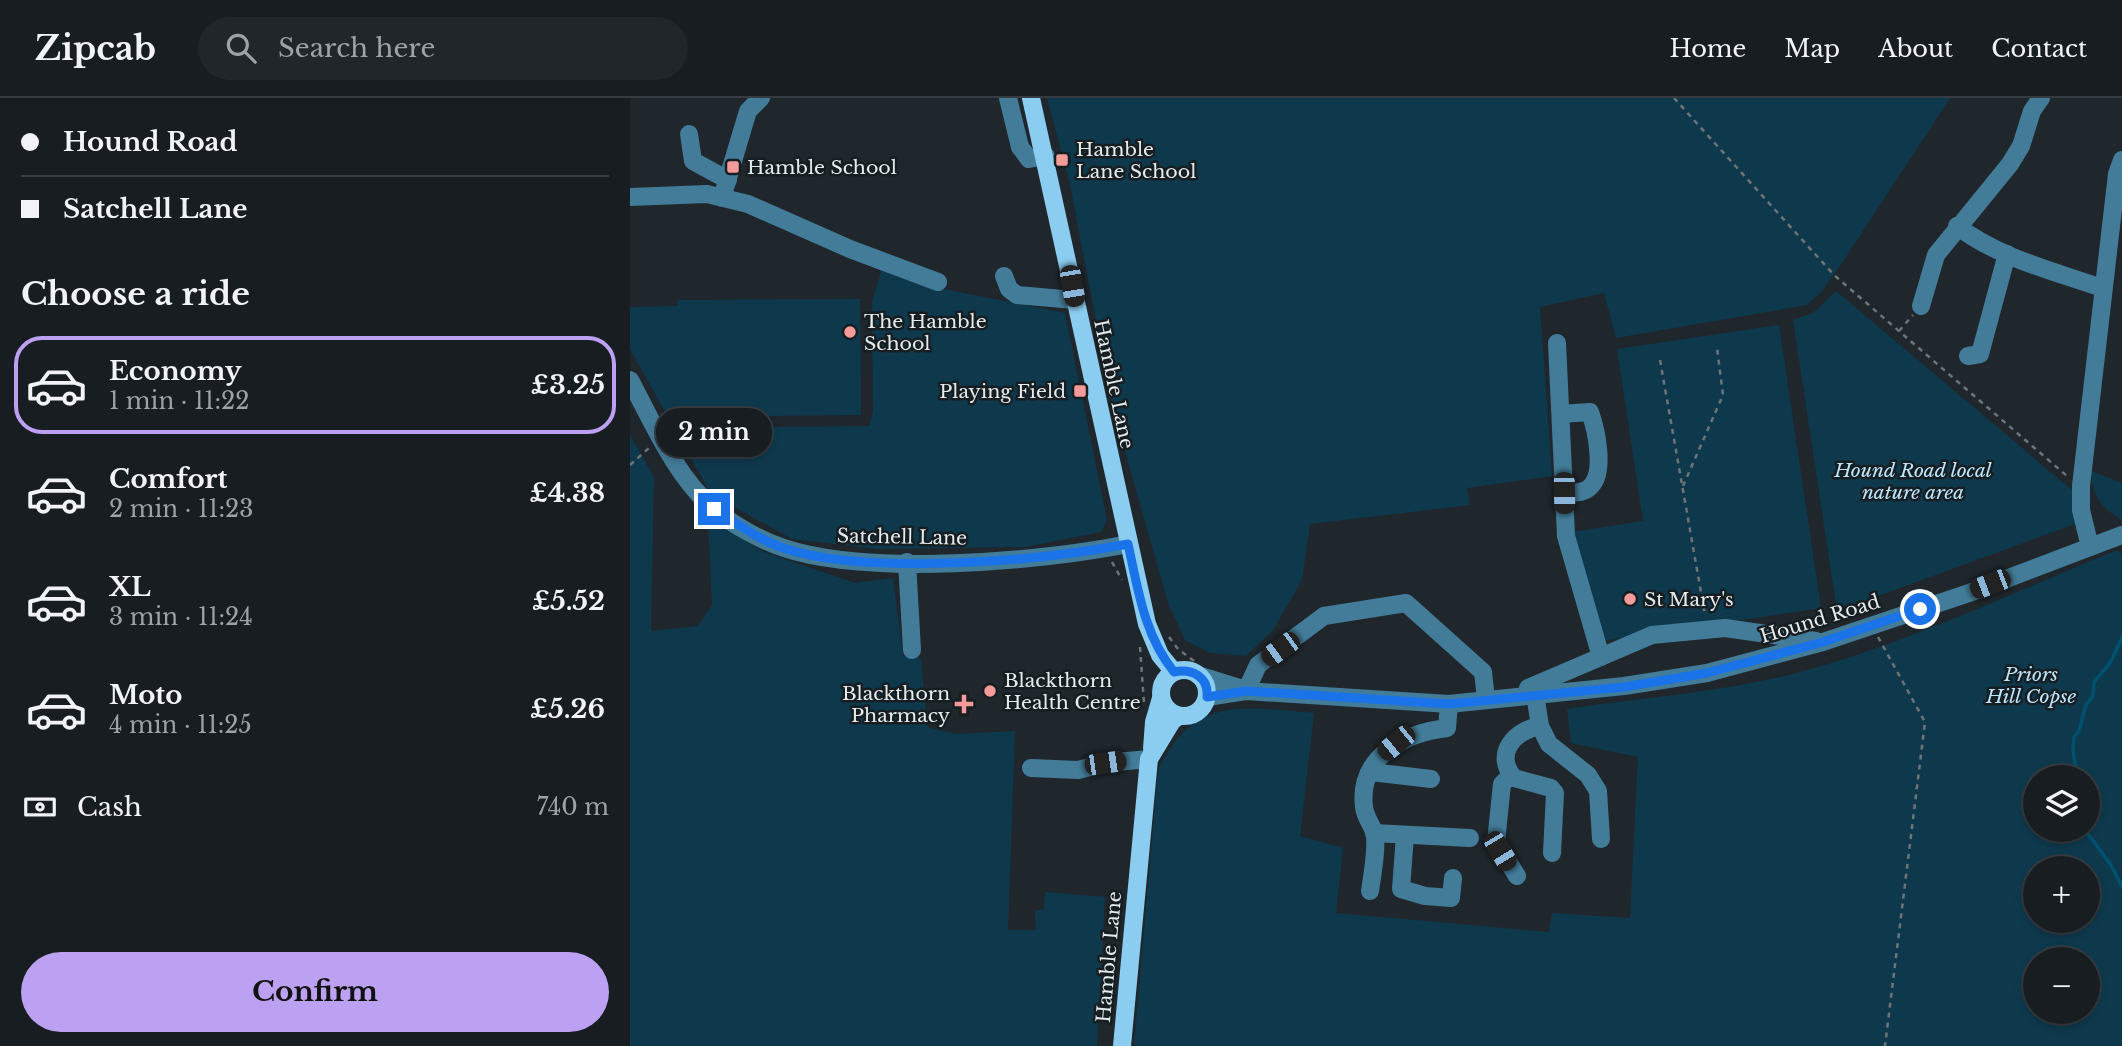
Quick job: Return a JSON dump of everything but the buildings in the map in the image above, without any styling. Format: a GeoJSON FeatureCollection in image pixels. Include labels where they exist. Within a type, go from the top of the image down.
{"type":"FeatureCollection","features":[{"type":"Feature","properties":{"kind":"main road","name":"Hamble Lane"},"geometry":{"type":"LineString","coordinates":[[1031,98],[1046,156],[1074,300],[1147,624],[1160,655],[1174,672]]}},
{"type":"Feature","properties":{"kind":"main road"},"geometry":{"type":"LineString","coordinates":[[1151,754],[1154,722],[1162,686],[1174,672],[1182,670],[1198,675],[1206,688],[1207,697],[1196,713],[1180,716],[1169,712],[1161,698]]}},
{"type":"Feature","properties":{"kind":"main road","name":"Hamble Lane"},"geometry":{"type":"LineString","coordinates":[[1122,1046],[1151,754],[1172,721],[1180,716]]}},
{"type":"Feature","properties":{"kind":"street"},"geometry":{"type":"LineString","coordinates":[[722,198],[748,111],[761,98]]}},
{"type":"Feature","properties":{"kind":"street"},"geometry":{"type":"LineString","coordinates":[[1009,98],[1020,147],[1029,159],[1046,156]]}},
{"type":"Feature","properties":{"kind":"street"},"geometry":{"type":"LineString","coordinates":[[1921,306],[1937,255],[1957,226],[2010,164],[2021,146],[2032,111],[2041,98]]}},
{"type":"Feature","properties":{"kind":"street"},"geometry":{"type":"LineString","coordinates":[[689,134],[693,161],[728,180]]}},
{"type":"Feature","properties":{"kind":"street"},"geometry":{"type":"LineString","coordinates":[[2090,547],[2081,510],[2081,486],[2102,288],[2117,174],[2122,160]]}},
{"type":"Feature","properties":{"kind":"street"},"geometry":{"type":"LineString","coordinates":[[630,197],[707,194],[748,204],[850,249],[938,282]]}},
{"type":"Feature","properties":{"kind":"street"},"geometry":{"type":"LineString","coordinates":[[1957,226],[1976,240],[2007,254],[2102,288]]}},
{"type":"Feature","properties":{"kind":"street"},"geometry":{"type":"LineString","coordinates":[[1977,359],[2007,254]]}},
{"type":"Feature","properties":{"kind":"street"},"geometry":{"type":"LineString","coordinates":[[1004,276],[1009,289],[1017,295],[1074,300]]}},
{"type":"Feature","properties":{"kind":"street"},"geometry":{"type":"LineString","coordinates":[[1557,343],[1566,536],[1601,657]]}},
{"type":"Feature","properties":{"kind":"street","name":"Satchell Lane"},"geometry":{"type":"LineString","coordinates":[[630,380],[688,480],[705,499],[748,532],[783,548],[823,556],[906,562],[1031,557],[1128,544]]}},
{"type":"Feature","properties":{"kind":"street"},"geometry":{"type":"LineString","coordinates":[[1561,414],[1590,412],[1598,468],[1592,486],[1582,492],[1564,493]]}},
{"type":"Feature","properties":{"kind":"street","name":"Hound Road"},"geometry":{"type":"LineString","coordinates":[[1207,697],[1246,691],[1449,704],[1624,687],[1707,673],[1823,642],[1969,593],[2122,535]]}},
{"type":"Feature","properties":{"kind":"street"},"geometry":{"type":"LineString","coordinates":[[906,562],[912,650]]}},
{"type":"Feature","properties":{"kind":"street"},"geometry":{"type":"LineString","coordinates":[[1198,675],[1246,691],[1258,665],[1324,616],[1406,603],[1483,672],[1491,699],[1539,685],[1652,635],[1707,628],[1823,642]]}},
{"type":"Feature","properties":{"kind":"street"},"geometry":{"type":"LineString","coordinates":[[1535,694],[1540,726],[1557,753],[1581,769],[1598,791],[1601,839]]}},
{"type":"Feature","properties":{"kind":"street"},"geometry":{"type":"LineString","coordinates":[[1370,891],[1374,833],[1363,806],[1371,772],[1378,757],[1396,743],[1423,731],[1447,728],[1449,704]]}},
{"type":"Feature","properties":{"kind":"street"},"geometry":{"type":"LineString","coordinates":[[1540,726],[1524,729],[1509,743],[1505,755],[1511,775],[1519,780],[1551,788],[1555,793],[1552,853]]}},
{"type":"Feature","properties":{"kind":"street"},"geometry":{"type":"LineString","coordinates":[[1031,768],[1078,770],[1151,754]]}},
{"type":"Feature","properties":{"kind":"street"},"geometry":{"type":"LineString","coordinates":[[1371,772],[1431,779]]}},
{"type":"Feature","properties":{"kind":"street"},"geometry":{"type":"LineString","coordinates":[[1511,775],[1502,784],[1496,842],[1517,876]]}},
{"type":"Feature","properties":{"kind":"street"},"geometry":{"type":"LineString","coordinates":[[1374,833],[1470,838]]}},
{"type":"Feature","properties":{"kind":"street"},"geometry":{"type":"LineString","coordinates":[[1405,835],[1401,889],[1425,896],[1451,898],[1453,878]]}},
{"type":"Feature","properties":{"kind":"path"},"geometry":{"type":"LineString","coordinates":[[1674,98],[1833,275],[2081,486]]}},
{"type":"Feature","properties":{"kind":"path"},"geometry":{"type":"LineString","coordinates":[[1899,331],[1921,306]]}},
{"type":"Feature","properties":{"kind":"path"},"geometry":{"type":"LineString","coordinates":[[1682,487],[1723,395],[1717,348]]}},
{"type":"Feature","properties":{"kind":"path"},"geometry":{"type":"LineString","coordinates":[[1660,360],[1707,628]]}},
{"type":"Feature","properties":{"kind":"path"},"geometry":{"type":"LineString","coordinates":[[630,465],[662,437]]}},
{"type":"Feature","properties":{"kind":"path"},"geometry":{"type":"LineString","coordinates":[[1876,633],[1925,722],[1885,1046]]}},
{"type":"Feature","properties":{"kind":"green space"},"geometry":{"type":"Polygon","coordinates":[[[1047,98],[1950,98],[1842,263],[1821,292],[1807,305],[1616,338],[1604,293],[1540,307],[1552,476],[1467,488],[1470,505],[1310,524],[1302,580],[1273,630],[1246,656],[1210,653],[1185,640],[1168,603],[1112,405],[1070,184],[1047,98]]]}},
{"type":"Feature","properties":{"kind":"green space","name":"The Hamble School"},"geometry":{"type":"Polygon","coordinates":[[[882,269],[944,289],[1065,313],[1107,520],[1101,532],[1025,547],[877,549],[792,539],[711,494],[630,349],[630,307],[677,306],[678,300],[860,299],[861,415],[752,416],[751,427],[869,426],[873,412],[872,302],[882,269]]]}},
{"type":"Feature","properties":{"kind":"green space","name":"Hound Road local nature area"},"geometry":{"type":"Polygon","coordinates":[[[1836,291],[2073,491],[2075,524],[1837,611],[1793,320],[1813,313],[1836,291]]]}},
{"type":"Feature","properties":{"kind":"green space"},"geometry":{"type":"Polygon","coordinates":[[[1779,325],[1821,608],[1588,643],[1572,532],[1643,521],[1617,349],[1779,325]]]}},
{"type":"Feature","properties":{"kind":"green space"},"geometry":{"type":"Polygon","coordinates":[[[630,435],[654,477],[651,631],[698,626],[712,605],[708,519],[764,552],[855,583],[893,578],[903,656],[921,658],[927,727],[956,734],[1015,731],[1008,930],[1036,930],[1035,911],[1044,909],[1045,892],[1105,897],[1097,1046],[630,1046],[630,435]]]}},
{"type":"Feature","properties":{"kind":"green space"},"geometry":{"type":"Polygon","coordinates":[[[2091,471],[2122,483],[2122,520],[2108,511],[2099,500],[2093,487],[2091,471]]]}},
{"type":"Feature","properties":{"kind":"green space","name":"Priors Hill Copse"},"geometry":{"type":"Polygon","coordinates":[[[2117,550],[2122,554],[2122,1046],[1134,1046],[1158,770],[1172,746],[1204,717],[1243,709],[1314,713],[1300,836],[1343,848],[1336,913],[1549,932],[1552,913],[1630,918],[1638,757],[1571,743],[1567,709],[1716,689],[1775,678],[1844,659],[1962,615],[2117,550]]]}},
{"type":"Feature","properties":{"kind":"waterway"},"geometry":{"type":"LineString","coordinates":[[2075,765],[2074,737],[2079,731],[2086,705],[2093,696],[2094,682],[2110,663],[2122,638]]}},
{"type":"Feature","properties":{"kind":"waterway"},"geometry":{"type":"LineString","coordinates":[[2094,842],[2111,865],[2122,887]]}},
{"type":"Feature","properties":{"kind":"place","name":"Hamble Lane School"},"geometry":{"type":"Point","coordinates":[1062,160]}},
{"type":"Feature","properties":{"kind":"place","name":"Hamble School"},"geometry":{"type":"Point","coordinates":[733,167]}},
{"type":"Feature","properties":{"kind":"place","name":"The Hamble School"},"geometry":{"type":"Point","coordinates":[850,332]}},
{"type":"Feature","properties":{"kind":"place","name":"Playing Field"},"geometry":{"type":"Point","coordinates":[1080,391]}},
{"type":"Feature","properties":{"kind":"place","name":"St Mary's"},"geometry":{"type":"Point","coordinates":[1630,599]}},
{"type":"Feature","properties":{"kind":"place","name":"Blackthorn Health Centre"},"geometry":{"type":"Point","coordinates":[990,691]}},
{"type":"Feature","properties":{"kind":"place","name":"Blackthorn Pharmacy"},"geometry":{"type":"Point","coordinates":[964,704]}},
{"type":"Feature","properties":{"kind":"route"},"geometry":{"type":"LineString","coordinates":[[714,509],[748,532],[783,548],[866,561],[1031,557],[1128,544],[1147,624],[1160,655],[1174,672],[1190,671],[1198,675],[1208,692],[1207,697],[1246,691],[1449,704],[1624,687],[1707,673],[1823,642],[1920,609]]}}]}
